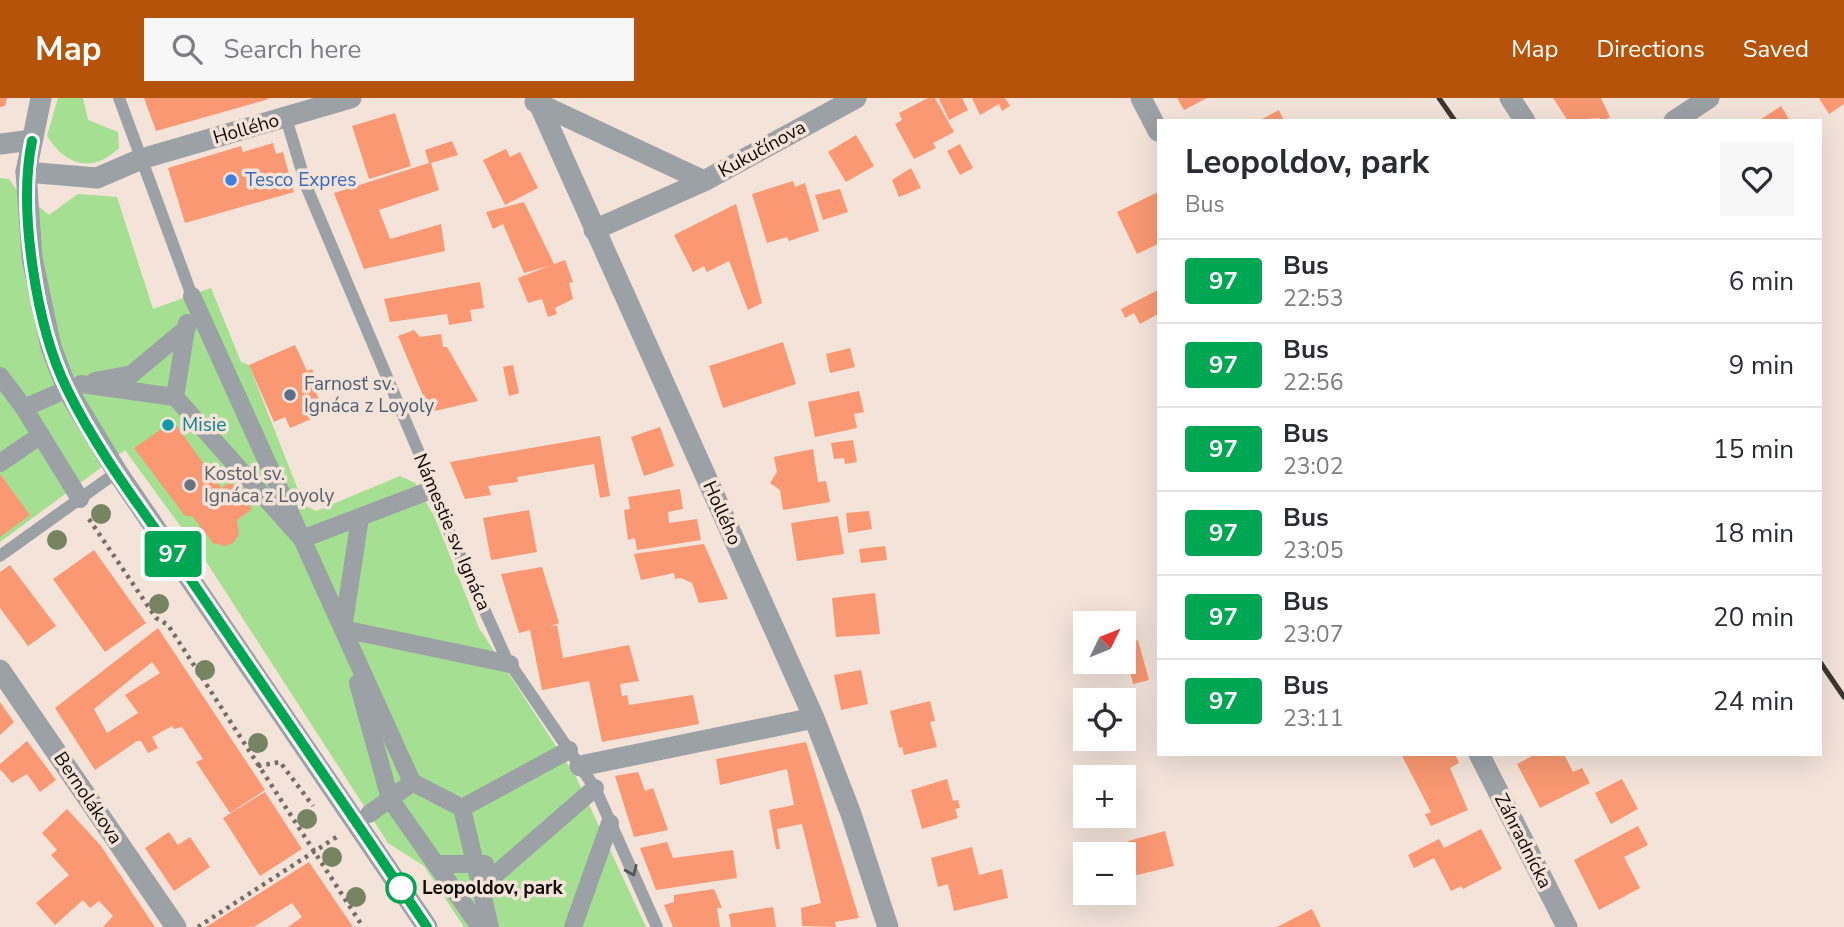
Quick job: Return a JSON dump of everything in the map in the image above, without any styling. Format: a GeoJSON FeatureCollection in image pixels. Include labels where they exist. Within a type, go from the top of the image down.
{"type":"FeatureCollection","features":[{"type":"Feature","properties":{"kind":"street"},"geometry":{"type":"LineString","coordinates":[[41,98],[26,172],[32,258],[51,347],[67,389],[117,472],[427,927]]}},
{"type":"Feature","properties":{"kind":"street","name":"Hollého"},"geometry":{"type":"LineString","coordinates":[[26,172],[97,178],[141,159],[351,98]]}},
{"type":"Feature","properties":{"kind":"street","name":"Kukučínova"},"geometry":{"type":"LineString","coordinates":[[594,230],[704,181],[856,98]]}},
{"type":"Feature","properties":{"kind":"street"},"geometry":{"type":"LineString","coordinates":[[1141,98],[1157,129]]}},
{"type":"Feature","properties":{"kind":"street"},"geometry":{"type":"LineString","coordinates":[[1510,98],[1524,119]]}},
{"type":"Feature","properties":{"kind":"street"},"geometry":{"type":"LineString","coordinates":[[1677,119],[1709,98]]}},
{"type":"Feature","properties":{"kind":"street","name":"Hollého"},"geometry":{"type":"LineString","coordinates":[[537,101],[704,181]]}},
{"type":"Feature","properties":{"kind":"street","name":"Hollého"},"geometry":{"type":"LineString","coordinates":[[537,101],[814,718],[888,927]]}},
{"type":"Feature","properties":{"kind":"street"},"geometry":{"type":"LineString","coordinates":[[0,144],[32,141]]}},
{"type":"Feature","properties":{"kind":"street"},"geometry":{"type":"LineString","coordinates":[[175,397],[192,296]]}},
{"type":"Feature","properties":{"kind":"street"},"geometry":{"type":"LineString","coordinates":[[192,296],[413,782],[463,808],[490,927]]}},
{"type":"Feature","properties":{"kind":"street"},"geometry":{"type":"LineString","coordinates":[[187,328],[132,374],[81,384],[175,397],[302,539]]}},
{"type":"Feature","properties":{"kind":"street"},"geometry":{"type":"LineString","coordinates":[[0,376],[24,408],[80,499]]}},
{"type":"Feature","properties":{"kind":"street"},"geometry":{"type":"LineString","coordinates":[[24,408],[56,394]]}},
{"type":"Feature","properties":{"kind":"street"},"geometry":{"type":"LineString","coordinates":[[0,463],[41,435]]}},
{"type":"Feature","properties":{"kind":"street"},"geometry":{"type":"LineString","coordinates":[[302,539],[431,490]]}},
{"type":"Feature","properties":{"kind":"street"},"geometry":{"type":"LineString","coordinates":[[360,517],[343,629],[390,799],[480,927]]}},
{"type":"Feature","properties":{"kind":"street"},"geometry":{"type":"LineString","coordinates":[[343,629],[510,664]]}},
{"type":"Feature","properties":{"kind":"street","name":"Bernolákova"},"geometry":{"type":"LineString","coordinates":[[0,670],[176,927]]}},
{"type":"Feature","properties":{"kind":"street"},"geometry":{"type":"LineString","coordinates":[[463,808],[574,758],[814,718]]}},
{"type":"Feature","properties":{"kind":"street","name":"Záhradnícka"},"geometry":{"type":"LineString","coordinates":[[1480,756],[1567,927]]}},
{"type":"Feature","properties":{"kind":"street"},"geometry":{"type":"LineString","coordinates":[[369,814],[413,782]]}},
{"type":"Feature","properties":{"kind":"street"},"geometry":{"type":"LineString","coordinates":[[481,887],[595,788]]}},
{"type":"Feature","properties":{"kind":"street"},"geometry":{"type":"LineString","coordinates":[[573,927],[610,823]]}},
{"type":"Feature","properties":{"kind":"street"},"geometry":{"type":"LineString","coordinates":[[436,864],[476,866],[513,859]]}},
{"type":"Feature","properties":{"kind":"lane"},"geometry":{"type":"LineString","coordinates":[[119,98],[192,296]]}},
{"type":"Feature","properties":{"kind":"lane","name":"Námestie sv. Ignáca"},"geometry":{"type":"LineString","coordinates":[[286,118],[307,187],[425,467],[431,490],[510,664],[595,788],[657,927]]}},
{"type":"Feature","properties":{"kind":"lane"},"geometry":{"type":"LineString","coordinates":[[0,556],[117,472]]}},
{"type":"Feature","properties":{"kind":"path"},"geometry":{"type":"LineString","coordinates":[[80,499],[88,519],[156,618],[168,625],[363,927]]}},
{"type":"Feature","properties":{"kind":"path"},"geometry":{"type":"LineString","coordinates":[[258,766],[280,762],[315,808]]}},
{"type":"Feature","properties":{"kind":"path"},"geometry":{"type":"LineString","coordinates":[[198,927],[342,833],[333,825]]}},
{"type":"Feature","properties":{"kind":"green space"},"geometry":{"type":"Polygon","coordinates":[[[58,98],[83,98],[88,120],[118,132],[119,148],[99,161],[89,163],[80,163],[62,154],[47,136],[58,98]]]}},
{"type":"Feature","properties":{"kind":"green space"},"geometry":{"type":"Polygon","coordinates":[[[0,178],[9,179],[15,188],[49,215],[78,194],[117,197],[153,309],[211,288],[241,362],[249,365],[304,505],[316,511],[400,476],[415,483],[434,516],[479,628],[576,777],[646,927],[464,927],[424,866],[388,843],[205,560],[125,450],[0,542],[0,178]]]}},
{"type":"Feature","properties":{"kind":"building"},"geometry":{"type":"Polygon","coordinates":[[[0,98],[7,98],[5,106],[0,107],[0,98]]]}},
{"type":"Feature","properties":{"kind":"building"},"geometry":{"type":"Polygon","coordinates":[[[144,98],[268,98],[269,99],[156,131],[144,98]]]}},
{"type":"Feature","properties":{"kind":"building"},"geometry":{"type":"Polygon","coordinates":[[[928,98],[935,98],[954,132],[933,143],[936,148],[914,159],[895,124],[902,120],[899,113],[928,98]]]}},
{"type":"Feature","properties":{"kind":"building"},"geometry":{"type":"Polygon","coordinates":[[[962,98],[968,110],[949,120],[939,99],[962,98]]]}},
{"type":"Feature","properties":{"kind":"building"},"geometry":{"type":"Polygon","coordinates":[[[972,98],[1005,98],[1010,106],[1002,111],[999,104],[980,115],[972,98]]]}},
{"type":"Feature","properties":{"kind":"building"},"geometry":{"type":"Polygon","coordinates":[[[1177,98],[1207,98],[1184,110],[1177,98]]]}},
{"type":"Feature","properties":{"kind":"building"},"geometry":{"type":"Polygon","coordinates":[[[1553,98],[1601,98],[1610,117],[1606,119],[1567,119],[1553,98]]]}},
{"type":"Feature","properties":{"kind":"building"},"geometry":{"type":"Polygon","coordinates":[[[1819,98],[1844,98],[1844,104],[1829,114],[1819,98]]]}},
{"type":"Feature","properties":{"kind":"building"},"geometry":{"type":"Polygon","coordinates":[[[1781,106],[1789,119],[1761,119],[1781,106]]]}},
{"type":"Feature","properties":{"kind":"building"},"geometry":{"type":"Polygon","coordinates":[[[1279,110],[1283,119],[1262,119],[1279,110]]]}},
{"type":"Feature","properties":{"kind":"building"},"geometry":{"type":"Polygon","coordinates":[[[395,113],[411,166],[369,179],[352,126],[395,113]]]}},
{"type":"Feature","properties":{"kind":"building"},"geometry":{"type":"Polygon","coordinates":[[[856,135],[874,166],[846,182],[828,152],[856,135]]]}},
{"type":"Feature","properties":{"kind":"building"},"geometry":{"type":"Polygon","coordinates":[[[452,141],[458,155],[431,163],[439,190],[379,210],[390,239],[441,224],[445,251],[364,269],[334,193],[429,163],[425,150],[452,141]]]}},
{"type":"Feature","properties":{"kind":"building","name":"Tesco Expres"},"geometry":{"type":"Polygon","coordinates":[[[273,143],[276,154],[283,152],[294,192],[185,223],[168,168],[241,146],[243,152],[273,143]]]}},
{"type":"Feature","properties":{"kind":"building"},"geometry":{"type":"Polygon","coordinates":[[[960,144],[973,168],[960,175],[947,151],[960,144]]]}},
{"type":"Feature","properties":{"kind":"building"},"geometry":{"type":"Polygon","coordinates":[[[506,149],[510,157],[520,152],[538,188],[505,205],[483,160],[506,149]]]}},
{"type":"Feature","properties":{"kind":"building"},"geometry":{"type":"Polygon","coordinates":[[[911,168],[921,188],[899,197],[892,180],[911,168]]]}},
{"type":"Feature","properties":{"kind":"building"},"geometry":{"type":"Polygon","coordinates":[[[793,181],[795,187],[805,183],[819,231],[789,241],[787,237],[767,243],[752,194],[793,181]]]}},
{"type":"Feature","properties":{"kind":"building"},"geometry":{"type":"Polygon","coordinates":[[[840,189],[848,212],[823,220],[815,195],[840,189]]]}},
{"type":"Feature","properties":{"kind":"building"},"geometry":{"type":"Polygon","coordinates":[[[1157,192],[1157,244],[1137,254],[1117,212],[1157,192]]]}},
{"type":"Feature","properties":{"kind":"building"},"geometry":{"type":"Polygon","coordinates":[[[524,202],[554,264],[565,260],[573,282],[569,283],[573,299],[555,308],[557,314],[548,317],[542,299],[528,303],[518,278],[549,266],[524,273],[503,224],[493,229],[486,212],[524,202]]]}},
{"type":"Feature","properties":{"kind":"building"},"geometry":{"type":"Polygon","coordinates":[[[736,204],[762,303],[748,310],[729,261],[707,272],[704,266],[693,272],[674,235],[736,204]]]}},
{"type":"Feature","properties":{"kind":"building"},"geometry":{"type":"Polygon","coordinates":[[[480,282],[484,308],[470,310],[472,321],[449,325],[447,314],[390,322],[384,299],[480,282]]]}},
{"type":"Feature","properties":{"kind":"building"},"geometry":{"type":"Polygon","coordinates":[[[1157,291],[1157,315],[1140,324],[1134,313],[1125,318],[1121,309],[1157,291]]]}},
{"type":"Feature","properties":{"kind":"building"},"geometry":{"type":"Polygon","coordinates":[[[414,330],[420,337],[441,334],[443,347],[447,347],[478,401],[430,412],[398,336],[414,330]]]}},
{"type":"Feature","properties":{"kind":"building"},"geometry":{"type":"Polygon","coordinates":[[[783,342],[796,384],[723,408],[709,366],[783,342]]]}},
{"type":"Feature","properties":{"kind":"building","name":"Farnosť sv. Ignáca z Loyoly"},"geometry":{"type":"Polygon","coordinates":[[[295,345],[307,371],[312,369],[315,376],[310,378],[325,413],[290,428],[285,417],[274,422],[249,365],[295,345]]]}},
{"type":"Feature","properties":{"kind":"building"},"geometry":{"type":"Polygon","coordinates":[[[850,348],[855,367],[830,373],[826,354],[850,348]]]}},
{"type":"Feature","properties":{"kind":"building"},"geometry":{"type":"Polygon","coordinates":[[[513,365],[519,393],[509,396],[503,367],[513,365]]]}},
{"type":"Feature","properties":{"kind":"building"},"geometry":{"type":"Polygon","coordinates":[[[859,391],[864,412],[854,414],[857,428],[815,437],[808,402],[859,391]]]}},
{"type":"Feature","properties":{"kind":"building","name":"Kostol sv. Ignáca z Loyoly"},"geometry":{"type":"Polygon","coordinates":[[[173,421],[221,488],[231,482],[252,509],[237,520],[239,535],[233,543],[225,546],[213,543],[192,516],[185,516],[134,448],[173,421]]]}},
{"type":"Feature","properties":{"kind":"building"},"geometry":{"type":"Polygon","coordinates":[[[660,427],[674,466],[644,476],[631,437],[660,427]]]}},
{"type":"Feature","properties":{"kind":"building"},"geometry":{"type":"Polygon","coordinates":[[[600,436],[610,496],[600,498],[594,464],[517,477],[518,482],[488,486],[491,495],[465,499],[450,462],[600,436]]]}},
{"type":"Feature","properties":{"kind":"building"},"geometry":{"type":"Polygon","coordinates":[[[853,440],[857,462],[845,464],[844,458],[834,459],[831,443],[853,440]]]}},
{"type":"Feature","properties":{"kind":"building"},"geometry":{"type":"Polygon","coordinates":[[[813,449],[818,482],[826,481],[830,502],[783,510],[780,490],[770,483],[777,472],[774,457],[813,449]]]}},
{"type":"Feature","properties":{"kind":"building"},"geometry":{"type":"Polygon","coordinates":[[[0,474],[30,515],[0,537],[0,474]]]}},
{"type":"Feature","properties":{"kind":"building"},"geometry":{"type":"Polygon","coordinates":[[[680,489],[683,509],[668,512],[669,523],[697,519],[701,540],[637,550],[635,538],[628,540],[624,510],[630,509],[628,497],[680,489]]]}},
{"type":"Feature","properties":{"kind":"building"},"geometry":{"type":"Polygon","coordinates":[[[529,510],[537,552],[491,560],[483,518],[529,510]]]}},
{"type":"Feature","properties":{"kind":"building"},"geometry":{"type":"Polygon","coordinates":[[[869,511],[872,529],[848,533],[846,513],[869,511]]]}},
{"type":"Feature","properties":{"kind":"building"},"geometry":{"type":"Polygon","coordinates":[[[838,516],[844,554],[797,561],[791,523],[838,516]]]}},
{"type":"Feature","properties":{"kind":"building"},"geometry":{"type":"Polygon","coordinates":[[[704,544],[728,599],[699,603],[692,583],[681,578],[675,579],[674,573],[641,580],[634,554],[704,544]]]}},
{"type":"Feature","properties":{"kind":"building"},"geometry":{"type":"Polygon","coordinates":[[[885,546],[887,560],[861,563],[859,549],[885,546]]]}},
{"type":"Feature","properties":{"kind":"building"},"geometry":{"type":"Polygon","coordinates":[[[94,550],[146,623],[105,652],[53,579],[94,550]]]}},
{"type":"Feature","properties":{"kind":"building"},"geometry":{"type":"Polygon","coordinates":[[[10,565],[56,626],[28,646],[0,608],[0,572],[10,565]]]}},
{"type":"Feature","properties":{"kind":"building"},"geometry":{"type":"Polygon","coordinates":[[[542,567],[559,623],[549,627],[557,625],[563,658],[629,645],[639,681],[620,684],[622,696],[627,695],[629,705],[693,695],[699,724],[602,742],[589,681],[542,690],[530,630],[519,633],[501,574],[542,567]]]}},
{"type":"Feature","properties":{"kind":"building"},"geometry":{"type":"Polygon","coordinates":[[[875,593],[880,634],[836,637],[832,598],[875,593]]]}},
{"type":"Feature","properties":{"kind":"building"},"geometry":{"type":"Polygon","coordinates":[[[158,628],[265,790],[230,813],[196,762],[203,759],[182,727],[174,729],[172,726],[152,737],[158,748],[148,753],[141,741],[137,741],[95,770],[55,708],[158,628]],[[152,662],[94,709],[107,733],[138,713],[125,695],[160,673],[152,662]]]}},
{"type":"Feature","properties":{"kind":"building"},"geometry":{"type":"Polygon","coordinates":[[[1138,640],[1149,680],[1133,684],[1131,674],[1136,674],[1138,640]]]}},
{"type":"Feature","properties":{"kind":"building"},"geometry":{"type":"Polygon","coordinates":[[[861,670],[868,704],[841,710],[834,675],[861,670]]]}},
{"type":"Feature","properties":{"kind":"building"},"geometry":{"type":"Polygon","coordinates":[[[930,701],[935,721],[930,722],[937,747],[904,755],[902,747],[899,748],[890,711],[930,701]]]}},
{"type":"Feature","properties":{"kind":"building"},"geometry":{"type":"Polygon","coordinates":[[[0,702],[14,722],[0,735],[0,702]]]}},
{"type":"Feature","properties":{"kind":"building"},"geometry":{"type":"Polygon","coordinates":[[[27,741],[56,780],[40,792],[27,774],[12,783],[0,769],[0,764],[27,741]]]}},
{"type":"Feature","properties":{"kind":"building"},"geometry":{"type":"Polygon","coordinates":[[[806,742],[859,918],[835,922],[836,927],[802,926],[801,908],[821,903],[802,824],[777,829],[780,849],[776,849],[769,810],[794,805],[787,769],[720,785],[716,759],[806,742]]]}},
{"type":"Feature","properties":{"kind":"building"},"geometry":{"type":"Polygon","coordinates":[[[1402,756],[1456,756],[1459,763],[1450,768],[1468,810],[1431,826],[1425,814],[1431,812],[1402,756]]]}},
{"type":"Feature","properties":{"kind":"building"},"geometry":{"type":"Polygon","coordinates":[[[1532,756],[1565,756],[1573,772],[1582,768],[1590,783],[1540,808],[1517,764],[1532,756]]]}},
{"type":"Feature","properties":{"kind":"building"},"geometry":{"type":"Polygon","coordinates":[[[638,772],[645,791],[653,788],[668,830],[634,837],[615,776],[638,772]]]}},
{"type":"Feature","properties":{"kind":"building"},"geometry":{"type":"Polygon","coordinates":[[[947,779],[953,801],[958,800],[960,808],[955,809],[958,818],[922,829],[911,790],[947,779]]]}},
{"type":"Feature","properties":{"kind":"building"},"geometry":{"type":"Polygon","coordinates":[[[1622,779],[1638,809],[1611,824],[1595,793],[1622,779]]]}},
{"type":"Feature","properties":{"kind":"building"},"geometry":{"type":"Polygon","coordinates":[[[265,792],[302,849],[260,876],[223,818],[265,792]]]}},
{"type":"Feature","properties":{"kind":"building"},"geometry":{"type":"Polygon","coordinates":[[[67,809],[101,846],[155,927],[103,927],[113,916],[99,901],[90,908],[83,900],[55,925],[36,903],[69,875],[51,855],[57,850],[42,833],[67,809]]]}},
{"type":"Feature","properties":{"kind":"building"},"geometry":{"type":"Polygon","coordinates":[[[1638,826],[1648,845],[1624,857],[1640,888],[1599,910],[1574,860],[1638,826]]]}},
{"type":"Feature","properties":{"kind":"building"},"geometry":{"type":"Polygon","coordinates":[[[1481,829],[1502,869],[1463,889],[1461,886],[1451,891],[1434,858],[1414,868],[1408,855],[1439,839],[1444,848],[1481,829]]]}},
{"type":"Feature","properties":{"kind":"building"},"geometry":{"type":"Polygon","coordinates":[[[1165,831],[1174,866],[1137,875],[1136,842],[1128,841],[1165,831]]]}},
{"type":"Feature","properties":{"kind":"building"},"geometry":{"type":"Polygon","coordinates":[[[169,832],[178,845],[190,837],[210,867],[174,891],[145,848],[169,832]]]}},
{"type":"Feature","properties":{"kind":"building"},"geometry":{"type":"Polygon","coordinates":[[[667,842],[673,858],[733,850],[737,878],[656,890],[640,848],[667,842]]]}},
{"type":"Feature","properties":{"kind":"building"},"geometry":{"type":"Polygon","coordinates":[[[972,847],[979,875],[1002,869],[1008,898],[954,911],[948,884],[938,887],[931,858],[972,847]]]}},
{"type":"Feature","properties":{"kind":"building"},"geometry":{"type":"Polygon","coordinates":[[[309,862],[353,927],[288,927],[302,917],[292,903],[254,927],[206,927],[309,862]]]}},
{"type":"Feature","properties":{"kind":"building"},"geometry":{"type":"Polygon","coordinates":[[[714,889],[722,908],[717,908],[720,927],[673,927],[664,905],[674,902],[674,895],[714,889]]]}},
{"type":"Feature","properties":{"kind":"building"},"geometry":{"type":"Polygon","coordinates":[[[773,907],[776,927],[731,927],[729,914],[773,907]]]}},
{"type":"Feature","properties":{"kind":"building"},"geometry":{"type":"Polygon","coordinates":[[[1312,909],[1321,927],[1277,927],[1312,909]]]}},
{"type":"Feature","properties":{"kind":"railway"},"geometry":{"type":"LineString","coordinates":[[1439,98],[1454,119]]}},
{"type":"Feature","properties":{"kind":"railway"},"geometry":{"type":"LineString","coordinates":[[1822,665],[1844,697]]}},
{"type":"Feature","properties":{"kind":"bus line","name":"97"},"geometry":{"type":"LineString","coordinates":[[32,141],[26,172],[32,258],[51,347],[67,389],[117,472],[427,927]]}},
{"type":"Feature","properties":{"kind":"place","name":"Tesco Expres"},"geometry":{"type":"Point","coordinates":[231,180]}},
{"type":"Feature","properties":{"kind":"place","name":"Farnosť sv. Ignáca z Loyoly"},"geometry":{"type":"Point","coordinates":[290,395]}},
{"type":"Feature","properties":{"kind":"place","name":"Misie"},"geometry":{"type":"Point","coordinates":[168,425]}},
{"type":"Feature","properties":{"kind":"place","name":"Kostol sv. Ignáca z Loyoly"},"geometry":{"type":"Point","coordinates":[190,485]}},
{"type":"Feature","properties":{"kind":"place","name":"Leopoldov, park"},"geometry":{"type":"Point","coordinates":[401,888]}}]}
